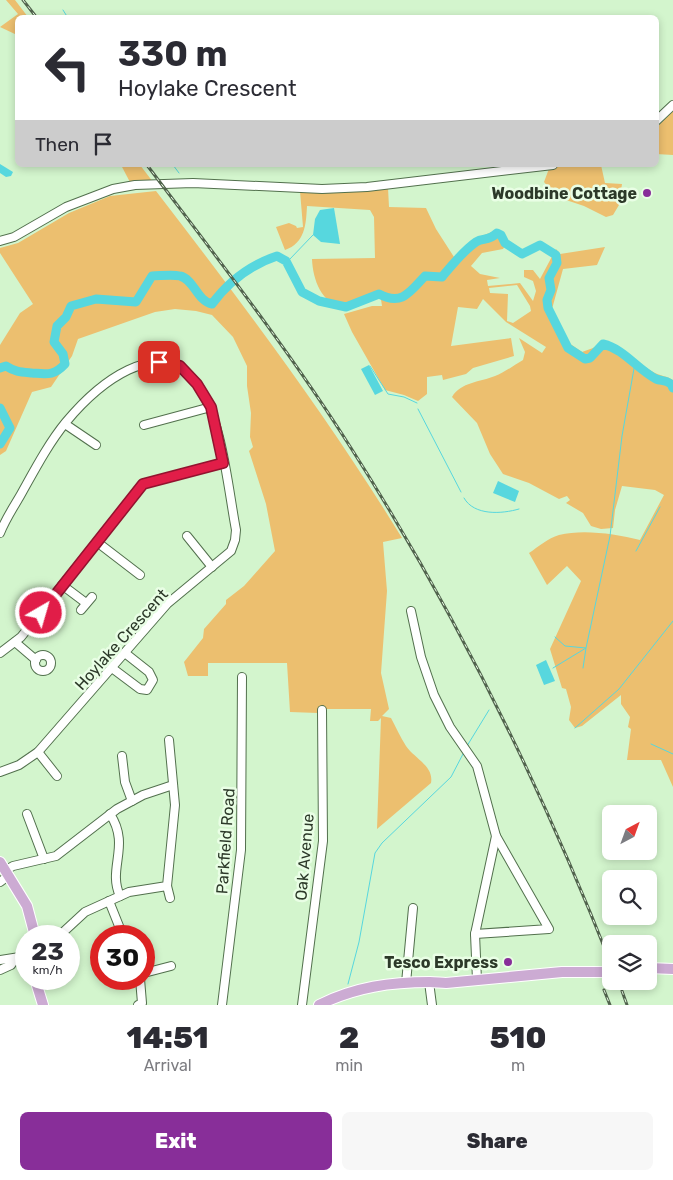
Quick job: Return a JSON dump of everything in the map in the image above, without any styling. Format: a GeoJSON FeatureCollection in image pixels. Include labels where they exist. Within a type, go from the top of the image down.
{"type":"FeatureCollection","features":[{"type":"Feature","properties":{"kind":"main road"},"geometry":{"type":"LineString","coordinates":[[2,873],[22,911],[25,925]]}},
{"type":"Feature","properties":{"kind":"main road"},"geometry":{"type":"LineString","coordinates":[[2,873],[27,906],[32,925]]}},
{"type":"Feature","properties":{"kind":"main road"},"geometry":{"type":"LineString","coordinates":[[320,1005],[337,996],[377,985],[429,982],[440,978],[476,978],[602,968]]}},
{"type":"Feature","properties":{"kind":"main road"},"geometry":{"type":"LineString","coordinates":[[657,968],[673,969]]}},
{"type":"Feature","properties":{"kind":"main road"},"geometry":{"type":"LineString","coordinates":[[587,969],[602,971]]}},
{"type":"Feature","properties":{"kind":"main road"},"geometry":{"type":"LineString","coordinates":[[657,973],[673,974]]}},
{"type":"Feature","properties":{"kind":"main road"},"geometry":{"type":"LineString","coordinates":[[39,990],[44,1005]]}},
{"type":"Feature","properties":{"kind":"main road"},"geometry":{"type":"LineString","coordinates":[[45,990],[50,1005]]}},
{"type":"Feature","properties":{"kind":"street"},"geometry":{"type":"LineString","coordinates":[[659,118],[673,105]]}},
{"type":"Feature","properties":{"kind":"street"},"geometry":{"type":"LineString","coordinates":[[0,241],[14,237],[66,207],[113,189],[135,184],[193,183],[322,189],[367,187],[536,167]]}},
{"type":"Feature","properties":{"kind":"street","name":"Hoylake Crescent"},"geometry":{"type":"LineString","coordinates":[[0,533],[36,468],[65,424],[76,411],[104,387],[123,373],[140,364],[159,362],[180,366],[197,384],[211,407],[223,463],[236,530],[235,540],[230,551],[167,604],[38,752],[19,765],[0,772]]}},
{"type":"Feature","properties":{"kind":"street"},"geometry":{"type":"LineString","coordinates":[[144,425],[211,407]]}},
{"type":"Feature","properties":{"kind":"street"},"geometry":{"type":"LineString","coordinates":[[65,424],[96,445]]}},
{"type":"Feature","properties":{"kind":"street"},"geometry":{"type":"LineString","coordinates":[[0,654],[21,638],[143,484],[223,463]]}},
{"type":"Feature","properties":{"kind":"street"},"geometry":{"type":"LineString","coordinates":[[187,536],[212,567]]}},
{"type":"Feature","properties":{"kind":"street"},"geometry":{"type":"LineString","coordinates":[[97,542],[140,575]]}},
{"type":"Feature","properties":{"kind":"street"},"geometry":{"type":"LineString","coordinates":[[62,585],[89,600],[81,610]]}},
{"type":"Feature","properties":{"kind":"street"},"geometry":{"type":"LineString","coordinates":[[411,611],[421,657],[434,696],[450,727],[480,771],[496,836],[549,929],[474,934]]}},
{"type":"Feature","properties":{"kind":"street"},"geometry":{"type":"LineString","coordinates":[[15,642],[36,660]]}},
{"type":"Feature","properties":{"kind":"street"},"geometry":{"type":"LineString","coordinates":[[112,668],[140,689],[147,690],[153,680],[149,672],[125,653]]}},
{"type":"Feature","properties":{"kind":"street","name":"Parkfield Road"},"geometry":{"type":"LineString","coordinates":[[222,1005],[241,850],[242,677]]}},
{"type":"Feature","properties":{"kind":"street","name":"Oak Avenue"},"geometry":{"type":"LineString","coordinates":[[302,1005],[323,841],[322,710]]}},
{"type":"Feature","properties":{"kind":"street"},"geometry":{"type":"LineString","coordinates":[[169,740],[174,815],[167,886],[170,898]]}},
{"type":"Feature","properties":{"kind":"street"},"geometry":{"type":"LineString","coordinates":[[38,752],[57,776]]}},
{"type":"Feature","properties":{"kind":"street"},"geometry":{"type":"LineString","coordinates":[[122,756],[125,782],[132,801]]}},
{"type":"Feature","properties":{"kind":"street"},"geometry":{"type":"LineString","coordinates":[[2,873],[13,866],[44,860],[59,854],[110,814],[132,801],[173,785]]}},
{"type":"Feature","properties":{"kind":"street"},"geometry":{"type":"LineString","coordinates":[[110,814],[120,834],[116,884],[120,896]]}},
{"type":"Feature","properties":{"kind":"street"},"geometry":{"type":"LineString","coordinates":[[31,817],[44,860]]}},
{"type":"Feature","properties":{"kind":"street"},"geometry":{"type":"LineString","coordinates":[[476,978],[474,934],[496,836]]}},
{"type":"Feature","properties":{"kind":"street"},"geometry":{"type":"LineString","coordinates":[[71,925],[83,914],[120,896],[167,886]]}},
{"type":"Feature","properties":{"kind":"street"},"geometry":{"type":"LineString","coordinates":[[109,901],[119,925]]}},
{"type":"Feature","properties":{"kind":"street"},"geometry":{"type":"LineString","coordinates":[[406,984],[413,908]]}},
{"type":"Feature","properties":{"kind":"street"},"geometry":{"type":"LineString","coordinates":[[0,960],[8,957],[15,958]]}},
{"type":"Feature","properties":{"kind":"street"},"geometry":{"type":"LineString","coordinates":[[0,970],[11,966],[15,960]]}},
{"type":"Feature","properties":{"kind":"street"},"geometry":{"type":"LineString","coordinates":[[155,970],[171,966]]}},
{"type":"Feature","properties":{"kind":"street"},"geometry":{"type":"LineString","coordinates":[[429,982],[432,1005]]}},
{"type":"Feature","properties":{"kind":"street"},"geometry":{"type":"LineString","coordinates":[[138,1005],[142,1003],[141,990]]}},
{"type":"Feature","properties":{"kind":"shaded area"},"geometry":{"type":"Polygon","coordinates":[[[6,0],[15,0],[26,15],[17,15],[18,14],[6,0]]]}},
{"type":"Feature","properties":{"kind":"shaded area"},"geometry":{"type":"Polygon","coordinates":[[[15,16],[15,34],[0,27],[15,16]]]}},
{"type":"Feature","properties":{"kind":"shaded area"},"geometry":{"type":"Polygon","coordinates":[[[673,111],[673,155],[659,154],[659,125],[673,111]]]}},
{"type":"Feature","properties":{"kind":"shaded area"},"geometry":{"type":"Polygon","coordinates":[[[122,167],[142,167],[153,182],[132,186],[122,167]]]}},
{"type":"Feature","properties":{"kind":"shaded area"},"geometry":{"type":"Polygon","coordinates":[[[550,167],[601,167],[605,183],[622,184],[619,205],[613,215],[606,217],[584,206],[557,197],[544,182],[550,167]]]}},
{"type":"Feature","properties":{"kind":"shaded area"},"geometry":{"type":"Polygon","coordinates":[[[388,188],[389,207],[426,208],[436,229],[454,257],[474,239],[497,230],[503,233],[508,241],[503,249],[482,253],[471,266],[480,274],[500,278],[487,280],[488,286],[520,283],[533,301],[536,291],[533,281],[524,277],[524,270],[533,270],[540,279],[556,249],[560,254],[605,247],[597,265],[563,269],[552,309],[569,343],[582,352],[604,341],[611,343],[655,373],[673,380],[673,787],[661,760],[627,760],[631,729],[628,727],[630,717],[621,704],[621,695],[582,726],[575,728],[569,720],[571,707],[566,689],[562,688],[550,649],[581,581],[567,566],[547,585],[529,553],[551,538],[569,533],[600,533],[640,540],[664,495],[655,490],[622,486],[615,510],[613,528],[601,529],[591,526],[583,513],[566,503],[570,500],[567,496],[559,499],[529,483],[503,474],[490,454],[477,423],[452,397],[460,388],[498,375],[523,360],[525,352],[519,338],[542,353],[546,347],[506,322],[483,299],[477,309],[458,307],[451,346],[511,338],[514,356],[473,368],[466,374],[443,380],[442,375],[427,377],[427,394],[418,401],[385,390],[352,332],[344,314],[372,306],[382,306],[380,293],[345,305],[336,304],[328,300],[318,286],[312,259],[375,258],[374,217],[370,210],[307,206],[305,226],[300,238],[292,247],[285,250],[276,227],[289,223],[297,228],[303,227],[300,191],[388,188]],[[517,285],[489,288],[490,293],[508,294],[507,321],[513,323],[531,311],[517,285]]]}},
{"type":"Feature","properties":{"kind":"shaded area"},"geometry":{"type":"Polygon","coordinates":[[[156,191],[315,405],[402,538],[383,542],[387,591],[381,673],[389,709],[382,716],[391,718],[406,746],[427,767],[430,772],[431,783],[377,829],[381,718],[378,721],[370,721],[371,709],[319,709],[318,713],[290,712],[287,663],[208,663],[208,676],[188,676],[184,662],[203,638],[204,629],[226,604],[226,600],[244,586],[275,551],[266,504],[249,451],[253,447],[250,437],[251,413],[247,386],[247,366],[233,337],[212,315],[175,309],[155,312],[78,339],[72,356],[51,387],[32,392],[6,451],[0,455],[0,345],[20,313],[33,304],[0,253],[0,248],[18,243],[69,213],[110,196],[156,191]]]}},
{"type":"Feature","properties":{"kind":"water"},"geometry":{"type":"Polygon","coordinates":[[[0,164],[13,172],[11,176],[6,177],[0,173],[0,164]]]}},
{"type":"Feature","properties":{"kind":"water"},"geometry":{"type":"Polygon","coordinates":[[[334,208],[340,244],[321,242],[313,235],[315,219],[320,210],[334,208]]]}},
{"type":"Feature","properties":{"kind":"water"},"geometry":{"type":"Polygon","coordinates":[[[369,365],[383,391],[375,395],[361,369],[369,365]]]}},
{"type":"Feature","properties":{"kind":"water"},"geometry":{"type":"Polygon","coordinates":[[[498,481],[519,491],[515,502],[493,493],[498,481]]]}},
{"type":"Feature","properties":{"kind":"water"},"geometry":{"type":"Polygon","coordinates":[[[546,660],[555,681],[544,685],[536,665],[546,660]]]}},
{"type":"Feature","properties":{"kind":"waterway"},"geometry":{"type":"LineString","coordinates":[[63,10],[66,15]]}},
{"type":"Feature","properties":{"kind":"waterway"},"geometry":{"type":"LineString","coordinates":[[174,167],[179,173]]}},
{"type":"Feature","properties":{"kind":"waterway"},"geometry":{"type":"LineString","coordinates":[[0,368],[6,366],[18,371],[42,374],[57,371],[65,364],[63,354],[54,342],[57,326],[66,317],[71,306],[96,299],[136,302],[152,276],[173,275],[185,278],[203,299],[212,304],[233,281],[249,269],[277,256],[286,261],[302,292],[319,301],[346,307],[379,294],[394,298],[405,296],[425,276],[442,277],[471,246],[479,241],[491,238],[497,233],[501,235],[505,243],[522,254],[540,245],[556,255],[557,263],[549,278],[551,290],[547,300],[548,308],[568,348],[585,359],[590,358],[603,344],[611,347],[649,375],[671,384],[673,388]]}},
{"type":"Feature","properties":{"kind":"waterway"},"geometry":{"type":"LineString","coordinates":[[286,261],[313,235]]}},
{"type":"Feature","properties":{"kind":"waterway"},"geometry":{"type":"LineString","coordinates":[[553,668],[586,648],[610,536],[622,436],[635,363]]}},
{"type":"Feature","properties":{"kind":"waterway"},"geometry":{"type":"LineString","coordinates":[[370,366],[388,394],[404,397],[417,403]]}},
{"type":"Feature","properties":{"kind":"waterway"},"geometry":{"type":"LineString","coordinates":[[0,408],[10,428],[0,444]]}},
{"type":"Feature","properties":{"kind":"waterway"},"geometry":{"type":"LineString","coordinates":[[418,409],[461,492]]}},
{"type":"Feature","properties":{"kind":"waterway"},"geometry":{"type":"LineString","coordinates":[[464,498],[474,508],[481,511],[505,512],[519,509]]}},
{"type":"Feature","properties":{"kind":"waterway"},"geometry":{"type":"LineString","coordinates":[[636,551],[660,507]]}},
{"type":"Feature","properties":{"kind":"waterway"},"geometry":{"type":"LineString","coordinates":[[575,728],[619,689],[673,621]]}},
{"type":"Feature","properties":{"kind":"waterway"},"geometry":{"type":"LineString","coordinates":[[555,637],[565,646],[586,648],[583,668]]}},
{"type":"Feature","properties":{"kind":"waterway"},"geometry":{"type":"LineString","coordinates":[[467,746],[489,710]]}},
{"type":"Feature","properties":{"kind":"waterway"},"geometry":{"type":"LineString","coordinates":[[651,744],[673,754]]}},
{"type":"Feature","properties":{"kind":"waterway"},"geometry":{"type":"LineString","coordinates":[[348,984],[359,942],[375,853],[382,843],[451,777],[463,754]]}},
{"type":"Feature","properties":{"kind":"railway"},"geometry":{"type":"LineString","coordinates":[[23,0],[35,15]]}},
{"type":"Feature","properties":{"kind":"railway"},"geometry":{"type":"LineString","coordinates":[[148,167],[303,376],[351,448],[426,572],[525,765],[555,830],[602,942]]}},
{"type":"Feature","properties":{"kind":"railway"},"geometry":{"type":"LineString","coordinates":[[604,990],[610,1005]]}},
{"type":"Feature","properties":{"kind":"railway"},"geometry":{"type":"LineString","coordinates":[[622,991],[627,1005]]}},
{"type":"Feature","properties":{"kind":"place","name":"Woodbine Cottage"},"geometry":{"type":"Point","coordinates":[647,193]}},
{"type":"Feature","properties":{"kind":"place","name":"Tesco Express"},"geometry":{"type":"Point","coordinates":[508,962]}},
{"type":"Feature","properties":{"kind":"route"},"geometry":{"type":"LineString","coordinates":[[41,613],[143,484],[223,463],[211,407],[197,384],[180,366],[159,362]]}}]}
